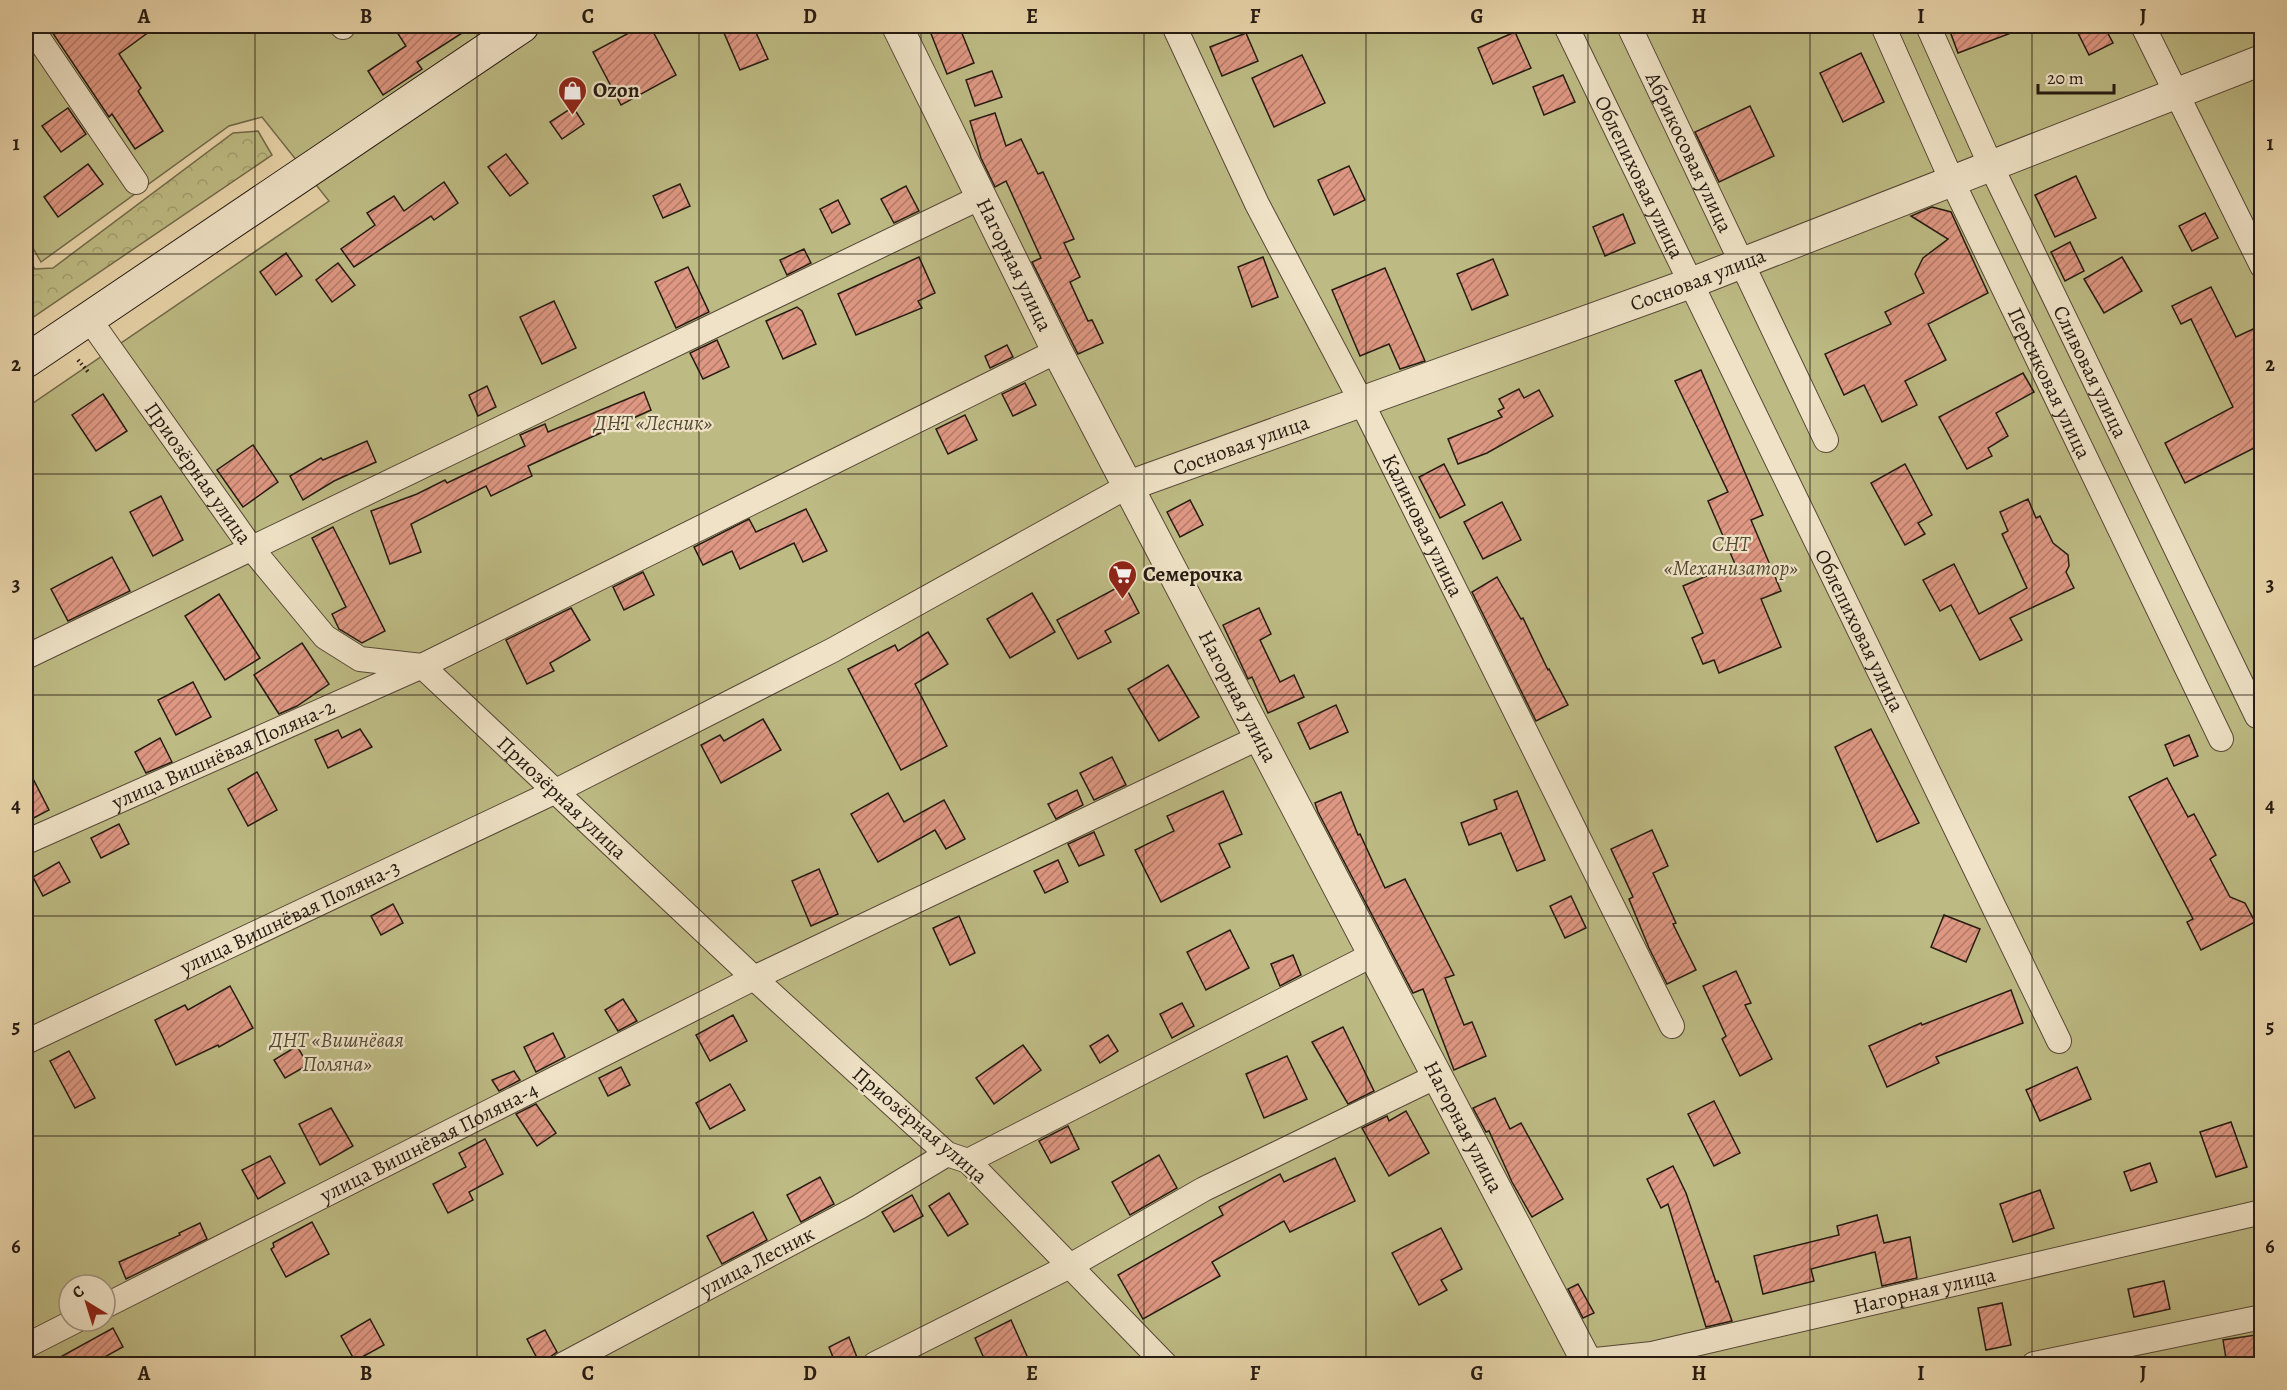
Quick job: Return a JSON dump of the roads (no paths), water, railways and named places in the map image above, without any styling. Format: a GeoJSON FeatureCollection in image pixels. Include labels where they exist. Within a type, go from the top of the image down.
{"type":"FeatureCollection","features":[{"type":"Feature","properties":{"kind":"main road"},"geometry":{"type":"LineString","coordinates":[[26,361],[522,26]]}},
{"type":"Feature","properties":{"kind":"street"},"geometry":{"type":"LineString","coordinates":[[30,26],[136,182]]}},
{"type":"Feature","properties":{"kind":"street","name":"Нагорная улица"},"geometry":{"type":"LineString","coordinates":[[897,26],[1057,351],[1587,1363],[1652,1354],[2262,1212]]}},
{"type":"Feature","properties":{"kind":"street","name":"Калиновая улица"},"geometry":{"type":"LineString","coordinates":[[1174,26],[1257,204],[1361,401],[1672,1026]]}},
{"type":"Feature","properties":{"kind":"street","name":"Облепиховая улица"},"geometry":{"type":"LineString","coordinates":[[1566,26],[2059,1041]]}},
{"type":"Feature","properties":{"kind":"street","name":"Абрикосовая улица"},"geometry":{"type":"LineString","coordinates":[[1629,26],[1826,440]]}},
{"type":"Feature","properties":{"kind":"street","name":"Персиковая улица"},"geometry":{"type":"LineString","coordinates":[[1883,26],[1952,181],[2221,739]]}},
{"type":"Feature","properties":{"kind":"street","name":"Сливовая улица"},"geometry":{"type":"LineString","coordinates":[[1928,26],[1991,166],[2257,716]]}},
{"type":"Feature","properties":{"kind":"street"},"geometry":{"type":"LineString","coordinates":[[2144,26],[2175,94],[2262,266]]}},
{"type":"Feature","properties":{"kind":"street","name":"Сосновая улица"},"geometry":{"type":"LineString","coordinates":[[1128,486],[1691,283],[2262,60]]}},
{"type":"Feature","properties":{"kind":"street"},"geometry":{"type":"LineString","coordinates":[[26,657],[980,198]]}},
{"type":"Feature","properties":{"kind":"street","name":"Приозёрная улица"},"geometry":{"type":"LineString","coordinates":[[89,319],[252,549],[325,637],[360,659],[422,666],[754,978],[957,1157],[1070,1266],[1165,1365]]}},
{"type":"Feature","properties":{"kind":"street","name":"улица Вишнёвая Поляна-2"},"geometry":{"type":"LineString","coordinates":[[26,842],[422,666],[1057,351]]}},
{"type":"Feature","properties":{"kind":"street","name":"улица Вишнёвая Поляна-3"},"geometry":{"type":"LineString","coordinates":[[26,1042],[554,792],[833,650],[1128,486]]}},
{"type":"Feature","properties":{"kind":"street","name":"улица Вишнёвая Поляна-4"},"geometry":{"type":"LineString","coordinates":[[117,1300],[754,978],[1258,738]]}},
{"type":"Feature","properties":{"kind":"street","name":"улица Лесник"},"geometry":{"type":"LineString","coordinates":[[564,1365],[957,1157],[1372,955]]}},
{"type":"Feature","properties":{"kind":"street"},"geometry":{"type":"LineString","coordinates":[[875,1365],[1070,1266],[1204,1190],[1437,1076]]}},
{"type":"Feature","properties":{"kind":"street"},"geometry":{"type":"LineString","coordinates":[[2034,1365],[2262,1317]]}},
{"type":"Feature","properties":{"kind":"street"},"geometry":{"type":"LineString","coordinates":[[26,1346],[57,1330]]}},
{"type":"Feature","properties":{"kind":"place","name":"Ozon"},"geometry":{"type":"Point","coordinates":[572,116]}},
{"type":"Feature","properties":{"kind":"place","name":"Семерочка"},"geometry":{"type":"Point","coordinates":[1122,600]}},
{"type":"Feature","properties":{"kind":"park label","name":"ДНТ «Лесник»"},"geometry":{"type":"Point","coordinates":[653,423]}},
{"type":"Feature","properties":{"kind":"park label","name":"СНТ «Механизатор»"},"geometry":{"type":"Point","coordinates":[1731,556]}},
{"type":"Feature","properties":{"kind":"park label","name":"ДНТ «Вишнёвая Поляна»"},"geometry":{"type":"Point","coordinates":[337,1052]}}]}
